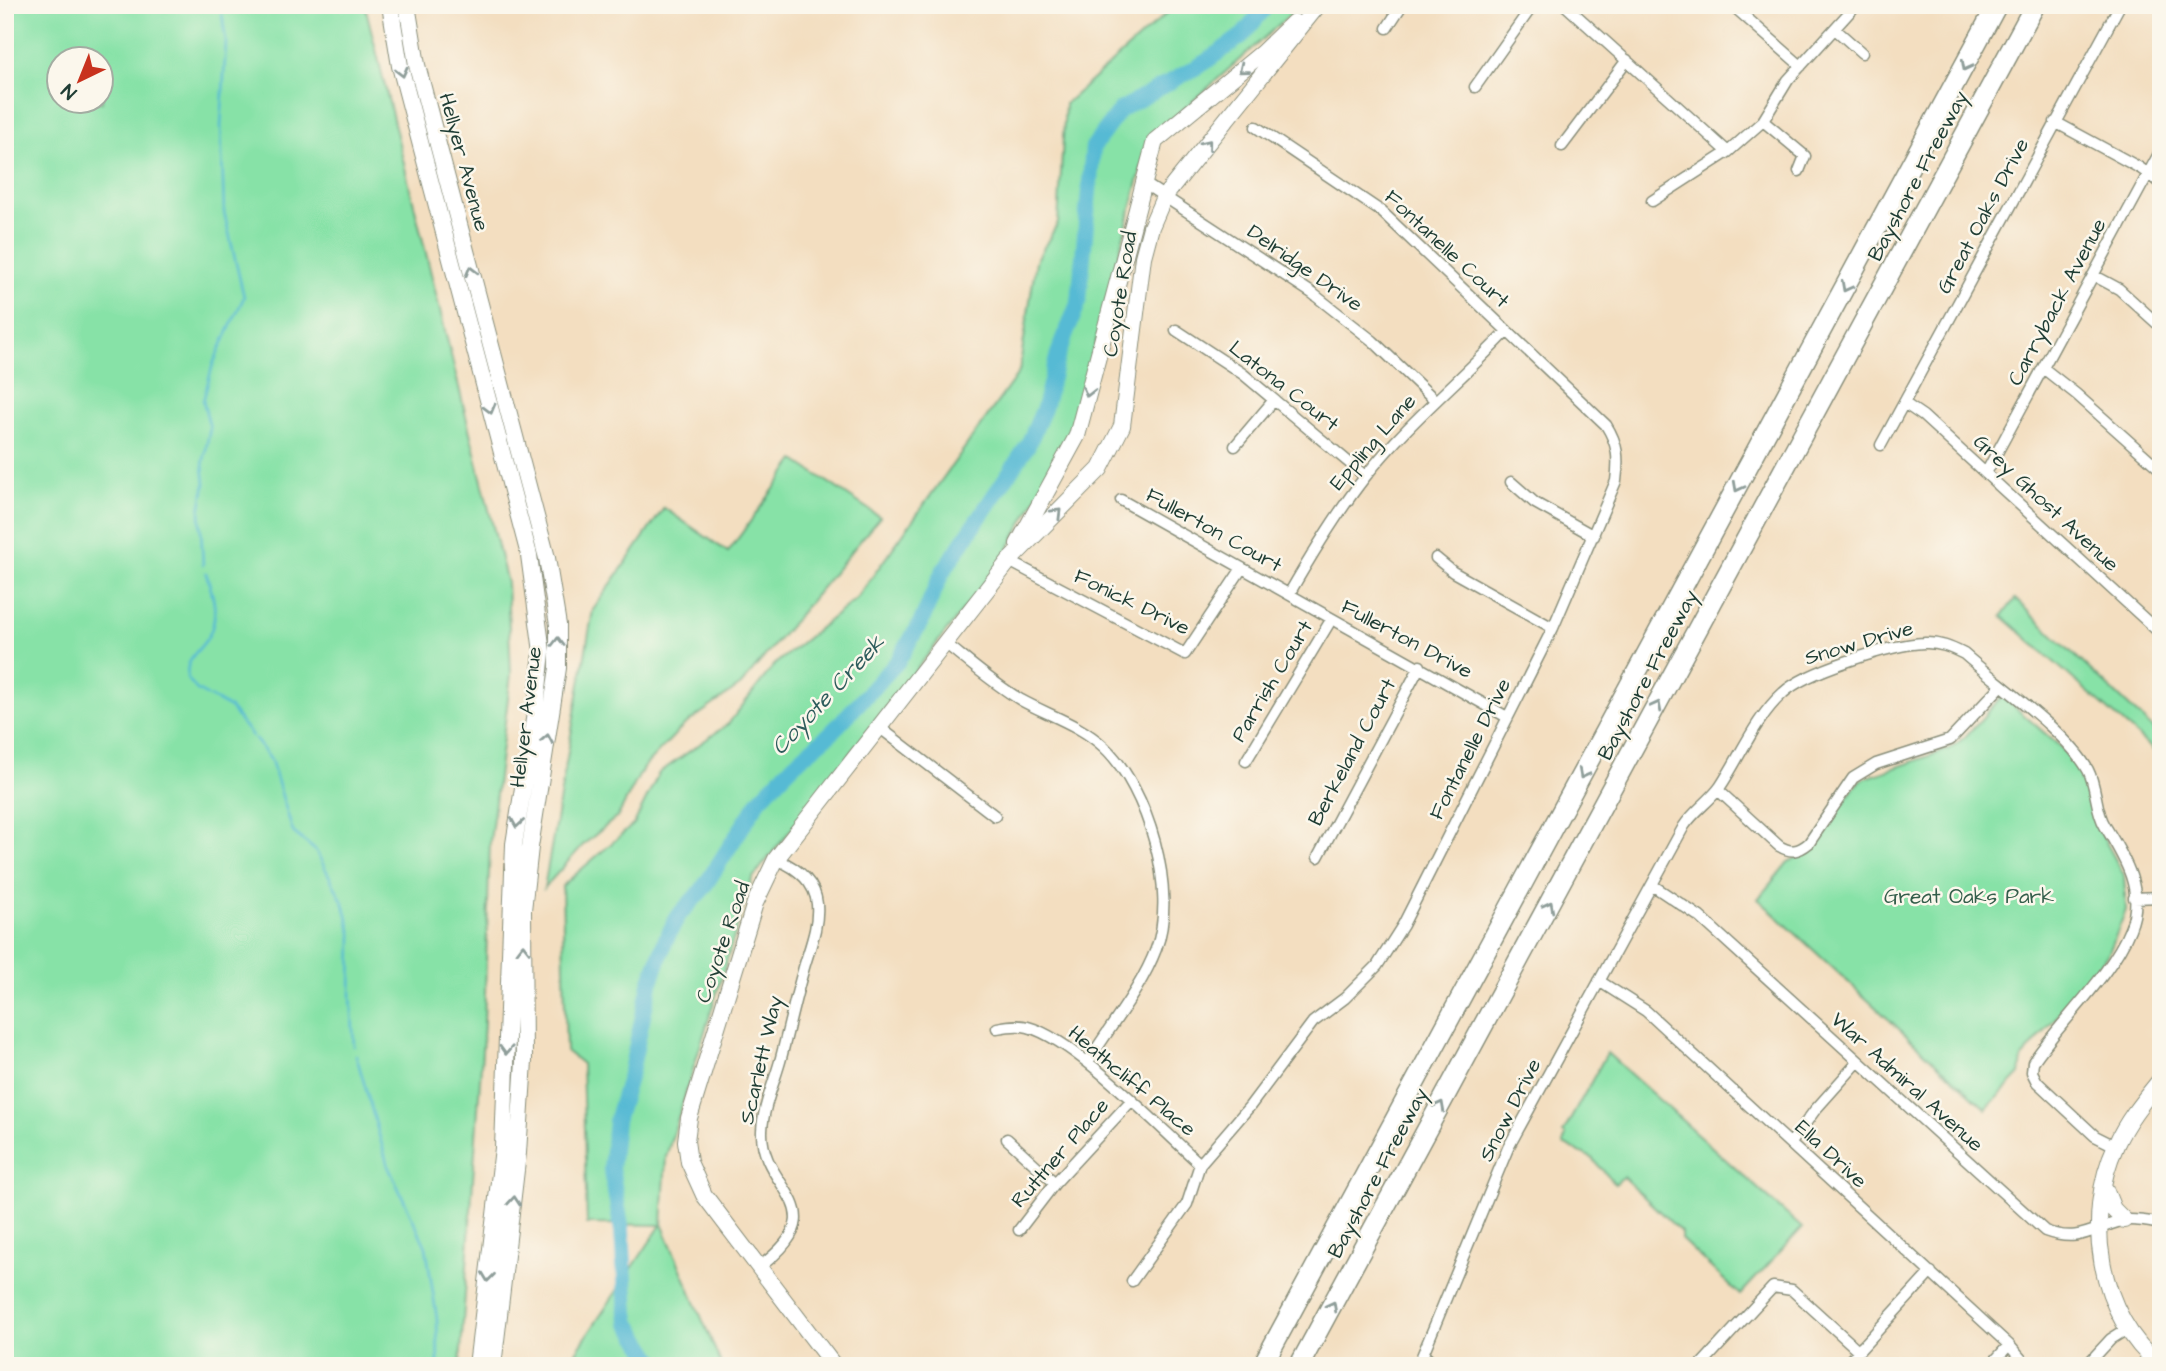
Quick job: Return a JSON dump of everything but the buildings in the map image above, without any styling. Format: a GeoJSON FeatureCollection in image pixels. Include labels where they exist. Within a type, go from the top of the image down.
{"type":"FeatureCollection","features":[{"type":"Feature","properties":{"kind":"highway","name":"Bayshore Freeway"},"geometry":{"type":"LineString","coordinates":[[1262,1366],[1997,5]]}},
{"type":"Feature","properties":{"kind":"highway","name":"Bayshore Freeway"},"geometry":{"type":"LineString","coordinates":[[1299,1366],[2035,5]]}},
{"type":"Feature","properties":{"kind":"main road","name":"Hellyer Avenue"},"geometry":{"type":"LineString","coordinates":[[390,5],[400,66],[529,555],[540,622],[544,708],[523,911],[524,1062],[519,1140],[493,1366]]}},
{"type":"Feature","properties":{"kind":"main road","name":"Hellyer Avenue"},"geometry":{"type":"LineString","coordinates":[[407,5],[417,65],[554,591],[558,668],[544,708],[514,844],[503,1148],[477,1366]]}},
{"type":"Feature","properties":{"kind":"main road","name":"Coyote Road"},"geometry":{"type":"LineString","coordinates":[[1009,561],[1077,436],[1142,181],[1155,141],[1262,53],[1311,5]]}},
{"type":"Feature","properties":{"kind":"main road","name":"Coyote Road"},"geometry":{"type":"LineString","coordinates":[[834,1366],[704,1195],[689,1162],[686,1141],[690,1118],[755,903],[776,859],[1009,561],[1100,469],[1122,426],[1143,257],[1151,227],[1164,197],[1318,5]]}},
{"type":"Feature","properties":{"kind":"main road"},"geometry":{"type":"LineString","coordinates":[[472,343],[488,337]]}},
{"type":"Feature","properties":{"kind":"main road"},"geometry":{"type":"LineString","coordinates":[[2158,1090],[2131,1117],[2115,1146],[2104,1187],[2099,1230],[2105,1275],[2127,1329],[2161,1366]]}},
{"type":"Feature","properties":{"kind":"main road"},"geometry":{"type":"LineString","coordinates":[[2104,1187],[2113,1209],[2124,1220]]}},
{"type":"Feature","properties":{"kind":"street"},"geometry":{"type":"LineString","coordinates":[[1387,28],[1402,5]]}},
{"type":"Feature","properties":{"kind":"street"},"geometry":{"type":"LineString","coordinates":[[1475,87],[1533,5]]}},
{"type":"Feature","properties":{"kind":"street"},"geometry":{"type":"LineString","coordinates":[[1565,5],[1728,152]]}},
{"type":"Feature","properties":{"kind":"street"},"geometry":{"type":"LineString","coordinates":[[1732,5],[1801,66]]}},
{"type":"Feature","properties":{"kind":"street"},"geometry":{"type":"LineString","coordinates":[[1652,201],[1728,152],[1763,121],[1801,66],[1856,5]]}},
{"type":"Feature","properties":{"kind":"street","name":"Great Oaks Drive"},"geometry":{"type":"LineString","coordinates":[[1881,445],[2120,5]]}},
{"type":"Feature","properties":{"kind":"street"},"geometry":{"type":"LineString","coordinates":[[1835,29],[1862,53]]}},
{"type":"Feature","properties":{"kind":"street"},"geometry":{"type":"LineString","coordinates":[[1562,146],[1627,60]]}},
{"type":"Feature","properties":{"kind":"street"},"geometry":{"type":"LineString","coordinates":[[1763,121],[1805,156],[1799,171]]}},
{"type":"Feature","properties":{"kind":"street"},"geometry":{"type":"LineString","coordinates":[[2055,122],[2148,173],[2161,183]]}},
{"type":"Feature","properties":{"kind":"street","name":"Fontanelle Court"},"geometry":{"type":"LineString","coordinates":[[1256,127],[1382,212],[1507,331]]}},
{"type":"Feature","properties":{"kind":"street","name":"Carryback Avenue"},"geometry":{"type":"LineString","coordinates":[[1986,473],[2161,150]]}},
{"type":"Feature","properties":{"kind":"street","name":"Delridge Drive"},"geometry":{"type":"LineString","coordinates":[[1142,181],[1312,293],[1373,341],[1435,400]]}},
{"type":"Feature","properties":{"kind":"street"},"geometry":{"type":"LineString","coordinates":[[2094,275],[2119,289],[2161,327]]}},
{"type":"Feature","properties":{"kind":"street","name":"Latona Court"},"geometry":{"type":"LineString","coordinates":[[1176,330],[1243,374],[1365,476]]}},
{"type":"Feature","properties":{"kind":"street","name":"Eppling Lane"},"geometry":{"type":"LineString","coordinates":[[1289,594],[1322,536],[1365,476],[1435,400],[1507,331]]}},
{"type":"Feature","properties":{"kind":"street","name":"Fontanelle Drive"},"geometry":{"type":"LineString","coordinates":[[1200,1164],[1250,1106],[1313,1022],[1345,998],[1377,966],[1403,925],[1553,628],[1616,481],[1616,441],[1606,425],[1507,331]]}},
{"type":"Feature","properties":{"kind":"street"},"geometry":{"type":"LineString","coordinates":[[2043,368],[2161,470]]}},
{"type":"Feature","properties":{"kind":"street"},"geometry":{"type":"LineString","coordinates":[[1236,446],[1274,400]]}},
{"type":"Feature","properties":{"kind":"street","name":"Grey Ghost Avenue"},"geometry":{"type":"LineString","coordinates":[[1904,403],[1923,416],[2161,634]]}},
{"type":"Feature","properties":{"kind":"street"},"geometry":{"type":"LineString","coordinates":[[1511,482],[1535,503],[1594,536]]}},
{"type":"Feature","properties":{"kind":"street","name":"Fullerton Court"},"geometry":{"type":"LineString","coordinates":[[1121,500],[1289,594]]}},
{"type":"Feature","properties":{"kind":"street"},"geometry":{"type":"LineString","coordinates":[[1436,558],[1453,572],[1553,628]]}},
{"type":"Feature","properties":{"kind":"street","name":"Fonick Drive"},"geometry":{"type":"LineString","coordinates":[[1009,561],[1185,654],[1242,568]]}},
{"type":"Feature","properties":{"kind":"street","name":"Fullerton Drive"},"geometry":{"type":"LineString","coordinates":[[1289,594],[1507,717]]}},
{"type":"Feature","properties":{"kind":"street","name":"Parrish Court"},"geometry":{"type":"LineString","coordinates":[[1246,761],[1331,620]]}},
{"type":"Feature","properties":{"kind":"street"},"geometry":{"type":"LineString","coordinates":[[945,643],[1017,698],[1071,722],[1104,747],[1125,771],[1141,800],[1159,868],[1163,923],[1149,966],[1087,1062]]}},
{"type":"Feature","properties":{"kind":"street","name":"Snow Drive"},"geometry":{"type":"LineString","coordinates":[[1420,1361],[1508,1148],[1684,826],[1695,810],[1718,790],[1773,703],[1791,686],[1813,673],[1923,643],[1950,647],[1964,654],[2069,745],[2087,769],[2103,822],[2131,871],[2134,898],[2131,928],[2115,956],[2036,1057],[2032,1072],[2037,1082],[2095,1136],[2115,1146]]}},
{"type":"Feature","properties":{"kind":"street","name":"Berkeland Court"},"geometry":{"type":"LineString","coordinates":[[1318,857],[1420,666]]}},
{"type":"Feature","properties":{"kind":"street"},"geometry":{"type":"LineString","coordinates":[[1718,790],[1779,846],[1790,852],[1801,850],[1809,843],[1853,778],[1876,764],[1950,740],[2001,686]]}},
{"type":"Feature","properties":{"kind":"street"},"geometry":{"type":"LineString","coordinates":[[879,727],[995,816]]}},
{"type":"Feature","properties":{"kind":"street","name":"Scarlett Way"},"geometry":{"type":"LineString","coordinates":[[758,1268],[786,1244],[795,1224],[791,1196],[766,1158],[762,1132],[783,1051],[786,1026],[816,925],[817,901],[808,882],[795,868],[776,859]]}},
{"type":"Feature","properties":{"kind":"street","name":"War Admiral Avenue"},"geometry":{"type":"LineString","coordinates":[[1652,885],[1700,917],[1857,1063],[2045,1231],[2057,1235],[2082,1236],[2124,1220],[2161,1224]]}},
{"type":"Feature","properties":{"kind":"street"},"geometry":{"type":"LineString","coordinates":[[2134,898],[2161,897]]}},
{"type":"Feature","properties":{"kind":"street","name":"Ella Drive"},"geometry":{"type":"LineString","coordinates":[[1599,981],[1646,1011],[1931,1272],[2009,1345],[2027,1366]]}},
{"type":"Feature","properties":{"kind":"street","name":"Heathcliff Place"},"geometry":{"type":"LineString","coordinates":[[997,1028],[1009,1025],[1027,1026],[1057,1041],[1087,1062],[1200,1164]]}},
{"type":"Feature","properties":{"kind":"street"},"geometry":{"type":"LineString","coordinates":[[1791,1143],[1815,1110],[1857,1063]]}},
{"type":"Feature","properties":{"kind":"street","name":"Ruttner Place"},"geometry":{"type":"LineString","coordinates":[[1019,1230],[1055,1183],[1130,1102]]}},
{"type":"Feature","properties":{"kind":"street"},"geometry":{"type":"LineString","coordinates":[[1007,1139],[1055,1183]]}},
{"type":"Feature","properties":{"kind":"street"},"geometry":{"type":"LineString","coordinates":[[1132,1282],[1187,1204],[1200,1164]]}},
{"type":"Feature","properties":{"kind":"street"},"geometry":{"type":"LineString","coordinates":[[1845,1366],[1931,1272]]}},
{"type":"Feature","properties":{"kind":"street"},"geometry":{"type":"LineString","coordinates":[[1700,1366],[1773,1287],[1792,1290],[1859,1351]]}},
{"type":"Feature","properties":{"kind":"street"},"geometry":{"type":"LineString","coordinates":[[2086,1366],[2111,1339],[2127,1329]]}},
{"type":"Feature","properties":{"kind":"street"},"geometry":{"type":"LineString","coordinates":[[1990,1366],[2009,1345]]}},
{"type":"Feature","properties":{"kind":"street"},"geometry":{"type":"LineString","coordinates":[[1420,1361],[1441,1366]]}},
{"type":"Feature","properties":{"kind":"green space"},"geometry":{"type":"Polygon","coordinates":[[[5,5],[365,5],[507,583],[511,674],[490,842],[484,1023],[460,1366],[5,1366],[5,5]]]}},
{"type":"Feature","properties":{"kind":"green space"},"geometry":{"type":"Polygon","coordinates":[[[1176,5],[1301,5],[1149,140],[1072,432],[1003,559],[752,879],[666,1157],[662,1224],[722,1366],[578,1366],[576,1352],[661,1225],[587,1224],[582,1064],[566,1051],[562,886],[634,824],[659,773],[728,724],[775,664],[857,598],[1019,372],[1036,261],[1058,223],[1065,104],[1176,5]]]}},
{"type":"Feature","properties":{"kind":"green space"},"geometry":{"type":"Polygon","coordinates":[[[795,460],[880,517],[741,685],[683,726],[643,768],[618,816],[583,845],[544,888],[593,610],[664,508],[728,552],[795,460]]]}},
{"type":"Feature","properties":{"kind":"green space"},"geometry":{"type":"Polygon","coordinates":[[[2015,599],[2153,729],[2159,755],[2002,616],[2015,599]]]}},
{"type":"Feature","properties":{"kind":"green space","name":"Great Oaks Park"},"geometry":{"type":"Polygon","coordinates":[[[2002,696],[2064,750],[2082,774],[2095,822],[2124,875],[2126,910],[2108,955],[2022,1058],[2020,1074],[1986,1109],[1758,899],[1788,862],[1806,853],[1860,780],[1949,749],[1965,737],[2002,696]]]}},
{"type":"Feature","properties":{"kind":"green space"},"geometry":{"type":"Polygon","coordinates":[[[1607,1053],[1802,1228],[1740,1295],[1681,1239],[1681,1232],[1623,1177],[1615,1184],[1592,1158],[1563,1144],[1566,1135],[1563,1133],[1607,1053]]]}},
{"type":"Feature","properties":{"kind":"waterway","name":"Coyote Creek"},"geometry":{"type":"LineString","coordinates":[[657,1366],[629,1323],[622,1231],[611,1169],[616,1121],[631,1071],[650,984],[666,939],[678,916],[702,890],[760,799],[794,764],[831,733],[898,661],[921,622],[942,573],[1028,445],[1044,408],[1058,354],[1079,301],[1093,147],[1120,110],[1204,63],[1243,35],[1267,5]]}},
{"type":"Feature","properties":{"kind":"waterway"},"geometry":{"type":"LineString","coordinates":[[203,565],[200,511],[205,484],[203,465],[210,428],[203,401],[213,364],[244,297],[224,212],[221,126],[226,42],[222,14]]}},
{"type":"Feature","properties":{"kind":"waterway"},"geometry":{"type":"LineString","coordinates":[[206,573],[213,597],[214,621],[208,637],[190,661],[188,679],[197,690],[230,708],[252,736]]}},
{"type":"Feature","properties":{"kind":"waterway"},"geometry":{"type":"LineString","coordinates":[[255,739],[271,760],[293,832],[316,851],[344,904],[352,934],[351,996],[354,1046]]}},
{"type":"Feature","properties":{"kind":"waterway"},"geometry":{"type":"LineString","coordinates":[[356,1055],[388,1166],[426,1247],[437,1319],[438,1366]]}}]}
